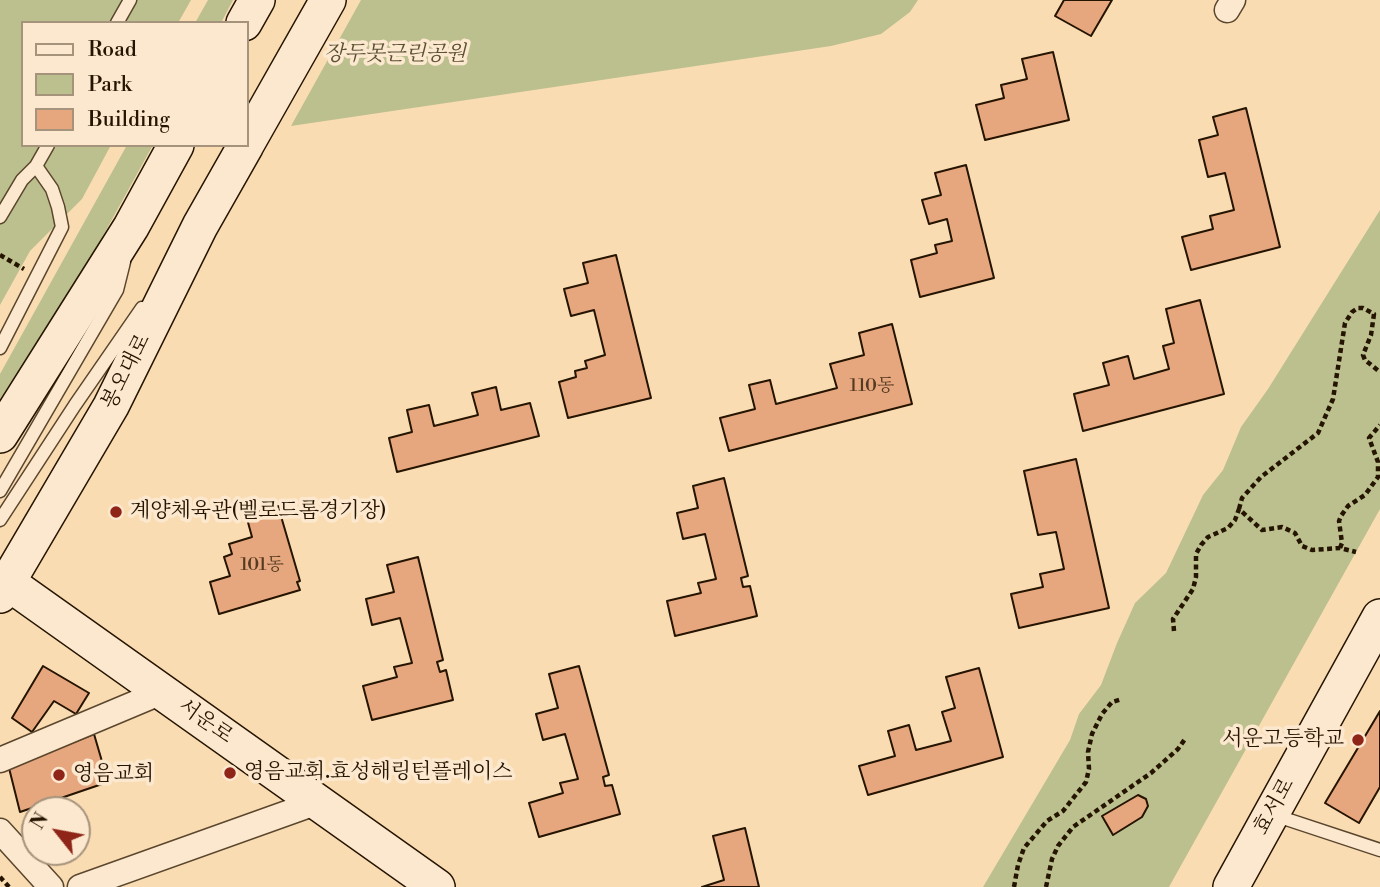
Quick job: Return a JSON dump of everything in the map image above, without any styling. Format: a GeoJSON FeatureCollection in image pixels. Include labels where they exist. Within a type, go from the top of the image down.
{"type":"FeatureCollection","features":[{"type":"Feature","properties":{"kind":"main road"},"geometry":{"type":"LineString","coordinates":[[245,21],[257,0]]}},
{"type":"Feature","properties":{"kind":"main road","name":"봉오대로"},"geometry":{"type":"LineString","coordinates":[[248,140],[328,0]]}},
{"type":"Feature","properties":{"kind":"main road"},"geometry":{"type":"LineString","coordinates":[[0,435],[131,227],[175,147]]}},
{"type":"Feature","properties":{"kind":"main road","name":"봉오대로"},"geometry":{"type":"LineString","coordinates":[[4,588],[111,406],[200,226],[244,147]]}},
{"type":"Feature","properties":{"kind":"main road","name":"서운로"},"geometry":{"type":"LineString","coordinates":[[4,588],[163,692],[437,887]]}},
{"type":"Feature","properties":{"kind":"main road","name":"효서로"},"geometry":{"type":"LineString","coordinates":[[1231,887],[1380,617]]}},
{"type":"Feature","properties":{"kind":"street"},"geometry":{"type":"LineString","coordinates":[[0,760],[163,692]]}},
{"type":"Feature","properties":{"kind":"street"},"geometry":{"type":"LineString","coordinates":[[79,887],[317,802]]}},
{"type":"Feature","properties":{"kind":"street"},"geometry":{"type":"LineString","coordinates":[[2,838],[51,887]]}},
{"type":"Feature","properties":{"kind":"lane"},"geometry":{"type":"LineString","coordinates":[[118,21],[130,0]]}},
{"type":"Feature","properties":{"kind":"lane"},"geometry":{"type":"LineString","coordinates":[[0,217],[22,180],[36,166],[47,147]]}},
{"type":"Feature","properties":{"kind":"lane"},"geometry":{"type":"LineString","coordinates":[[0,348],[62,227],[52,189],[36,166]]}},
{"type":"Feature","properties":{"kind":"lane"},"geometry":{"type":"LineString","coordinates":[[0,520],[75,405],[200,226]]}},
{"type":"Feature","properties":{"kind":"lane"},"geometry":{"type":"LineString","coordinates":[[0,491],[117,290],[131,227]]}},
{"type":"Feature","properties":{"kind":"lane"},"geometry":{"type":"LineString","coordinates":[[1272,814],[1380,850]]}},
{"type":"Feature","properties":{"kind":"path"},"geometry":{"type":"LineString","coordinates":[[0,255],[37,276]]}},
{"type":"Feature","properties":{"kind":"path"},"geometry":{"type":"LineString","coordinates":[[1174,631],[1172,619],[1193,589],[1196,554],[1201,545],[1208,537],[1228,528],[1235,520],[1242,498],[1261,477],[1318,433],[1333,399],[1345,323],[1352,312],[1358,309],[1363,308],[1374,314],[1371,335],[1363,355],[1365,360],[1380,372]]}},
{"type":"Feature","properties":{"kind":"path"},"geometry":{"type":"LineString","coordinates":[[1340,548],[1341,516],[1348,506],[1365,495],[1378,477],[1378,462],[1369,438],[1380,425]]}},
{"type":"Feature","properties":{"kind":"path"},"geometry":{"type":"LineString","coordinates":[[1239,509],[1262,530],[1282,527],[1295,533],[1302,546],[1312,550],[1340,548],[1356,552]]}},
{"type":"Feature","properties":{"kind":"path"},"geometry":{"type":"LineString","coordinates":[[1014,887],[1024,848],[1047,821],[1063,811],[1086,782],[1092,734],[1102,714],[1112,702],[1122,699]]}},
{"type":"Feature","properties":{"kind":"path"},"geometry":{"type":"LineString","coordinates":[[1046,887],[1052,859],[1058,846],[1073,827],[1151,773],[1178,750],[1185,739]]}},
{"type":"Feature","properties":{"kind":"path"},"geometry":{"type":"LineString","coordinates":[[0,877],[9,887]]}},
{"type":"Feature","properties":{"kind":"green space"},"geometry":{"type":"Polygon","coordinates":[[[0,0],[191,0],[179,21],[21,21],[21,147],[110,147],[82,199],[30,251],[0,305],[0,0]]]}},
{"type":"Feature","properties":{"kind":"green space"},"geometry":{"type":"Polygon","coordinates":[[[208,0],[233,0],[222,21],[196,21],[208,0]]]}},
{"type":"Feature","properties":{"kind":"green space","name":"장두못근린공원"},"geometry":{"type":"Polygon","coordinates":[[[361,0],[918,0],[910,12],[881,34],[831,46],[291,126],[361,0]]]}},
{"type":"Feature","properties":{"kind":"green space"},"geometry":{"type":"Polygon","coordinates":[[[126,147],[152,147],[94,252],[0,399],[0,374],[126,147]]]}},
{"type":"Feature","properties":{"kind":"green space"},"geometry":{"type":"Polygon","coordinates":[[[1380,210],[1380,509],[1169,887],[983,887],[1070,740],[1079,714],[1101,685],[1135,603],[1166,573],[1203,495],[1223,470],[1241,427],[1268,389],[1380,210]]]}},
{"type":"Feature","properties":{"kind":"building"},"geometry":{"type":"Polygon","coordinates":[[[1064,0],[1112,0],[1091,36],[1055,16],[1064,0]]]}},
{"type":"Feature","properties":{"kind":"building"},"geometry":{"type":"Polygon","coordinates":[[[1053,52],[1069,120],[985,140],[976,105],[1004,98],[1001,85],[1027,79],[1022,59],[1053,52]]]}},
{"type":"Feature","properties":{"kind":"building"},"geometry":{"type":"Polygon","coordinates":[[[1246,108],[1280,247],[1191,270],[1182,237],[1213,229],[1210,216],[1234,210],[1225,173],[1208,177],[1199,140],[1218,135],[1213,117],[1246,108]]]}},
{"type":"Feature","properties":{"kind":"building"},"geometry":{"type":"Polygon","coordinates":[[[966,165],[994,278],[920,297],[911,260],[937,253],[935,245],[952,241],[947,219],[929,224],[922,200],[941,195],[935,173],[966,165]]]}},
{"type":"Feature","properties":{"kind":"building"},"geometry":{"type":"Polygon","coordinates":[[[616,255],[651,398],[568,418],[559,382],[576,377],[575,371],[587,368],[585,361],[605,355],[594,310],[571,316],[564,289],[588,283],[583,263],[616,255]]]}},
{"type":"Feature","properties":{"kind":"building"},"geometry":{"type":"Polygon","coordinates":[[[1200,300],[1224,394],[1083,431],[1074,394],[1109,385],[1103,363],[1128,356],[1134,379],[1169,369],[1163,346],[1174,343],[1166,309],[1200,300]]]}},
{"type":"Feature","properties":{"kind":"building"},"geometry":{"type":"Polygon","coordinates":[[[892,324],[912,404],[729,451],[720,418],[755,409],[749,385],[770,380],[776,404],[837,388],[830,364],[864,355],[859,333],[892,324]]]}},
{"type":"Feature","properties":{"kind":"building"},"geometry":{"type":"Polygon","coordinates":[[[496,387],[501,410],[530,403],[539,436],[397,472],[389,438],[412,432],[407,410],[429,405],[434,426],[478,415],[472,393],[496,387]]]}},
{"type":"Feature","properties":{"kind":"building"},"geometry":{"type":"Polygon","coordinates":[[[1076,459],[1109,608],[1019,628],[1011,594],[1043,587],[1040,574],[1064,569],[1056,532],[1038,535],[1024,471],[1076,459]]]}},
{"type":"Feature","properties":{"kind":"building"},"geometry":{"type":"Polygon","coordinates":[[[724,478],[748,576],[741,578],[743,587],[750,586],[757,616],[675,636],[667,601],[701,593],[698,583],[716,579],[705,534],[683,539],[677,513],[698,508],[693,486],[724,478]]]}},
{"type":"Feature","properties":{"kind":"building"},"geometry":{"type":"Polygon","coordinates":[[[278,506],[300,581],[297,582],[300,590],[219,614],[210,582],[230,576],[224,557],[232,554],[229,544],[252,537],[246,515],[278,506]]]}},
{"type":"Feature","properties":{"kind":"building"},"geometry":{"type":"Polygon","coordinates":[[[418,557],[443,660],[437,662],[440,672],[446,670],[453,700],[372,720],[363,686],[397,677],[394,667],[412,663],[400,618],[372,625],[366,599],[394,592],[387,565],[418,557]]]}},
{"type":"Feature","properties":{"kind":"building"},"geometry":{"type":"Polygon","coordinates":[[[43,666],[89,693],[76,714],[54,701],[32,732],[12,718],[43,666]]]}},
{"type":"Feature","properties":{"kind":"building"},"geometry":{"type":"Polygon","coordinates":[[[579,666],[609,775],[603,777],[605,786],[612,785],[620,814],[539,837],[529,803],[563,793],[560,783],[578,779],[565,734],[543,740],[536,714],[558,708],[549,674],[579,666]]]}},
{"type":"Feature","properties":{"kind":"building"},"geometry":{"type":"Polygon","coordinates":[[[979,668],[1003,757],[868,795],[859,766],[895,756],[888,731],[909,725],[916,750],[951,741],[942,712],[955,708],[946,677],[979,668]]]}},
{"type":"Feature","properties":{"kind":"building"},"geometry":{"type":"Polygon","coordinates":[[[1380,711],[1380,787],[1359,823],[1325,803],[1380,711]]]}},
{"type":"Feature","properties":{"kind":"building","name":"영음교회"},"geometry":{"type":"Polygon","coordinates":[[[94,734],[108,782],[67,796],[21,796],[20,812],[9,768],[94,734]]]}},
{"type":"Feature","properties":{"kind":"building"},"geometry":{"type":"Polygon","coordinates":[[[1138,795],[1146,799],[1148,806],[1142,817],[1113,835],[1102,816],[1138,795]]]}},
{"type":"Feature","properties":{"kind":"building"},"geometry":{"type":"Polygon","coordinates":[[[745,828],[759,887],[702,887],[724,880],[713,836],[745,828]]]}},
{"type":"Feature","properties":{"kind":"place","name":"계양체육관(벨로드롬경기장)"},"geometry":{"type":"Point","coordinates":[116,512]}},
{"type":"Feature","properties":{"kind":"place","name":"서운고등학교"},"geometry":{"type":"Point","coordinates":[1358,740]}},
{"type":"Feature","properties":{"kind":"place","name":"영음교회.효성해링턴플레이스"},"geometry":{"type":"Point","coordinates":[230,773]}},
{"type":"Feature","properties":{"kind":"place","name":"영음교회"},"geometry":{"type":"Point","coordinates":[59,775]}}]}
